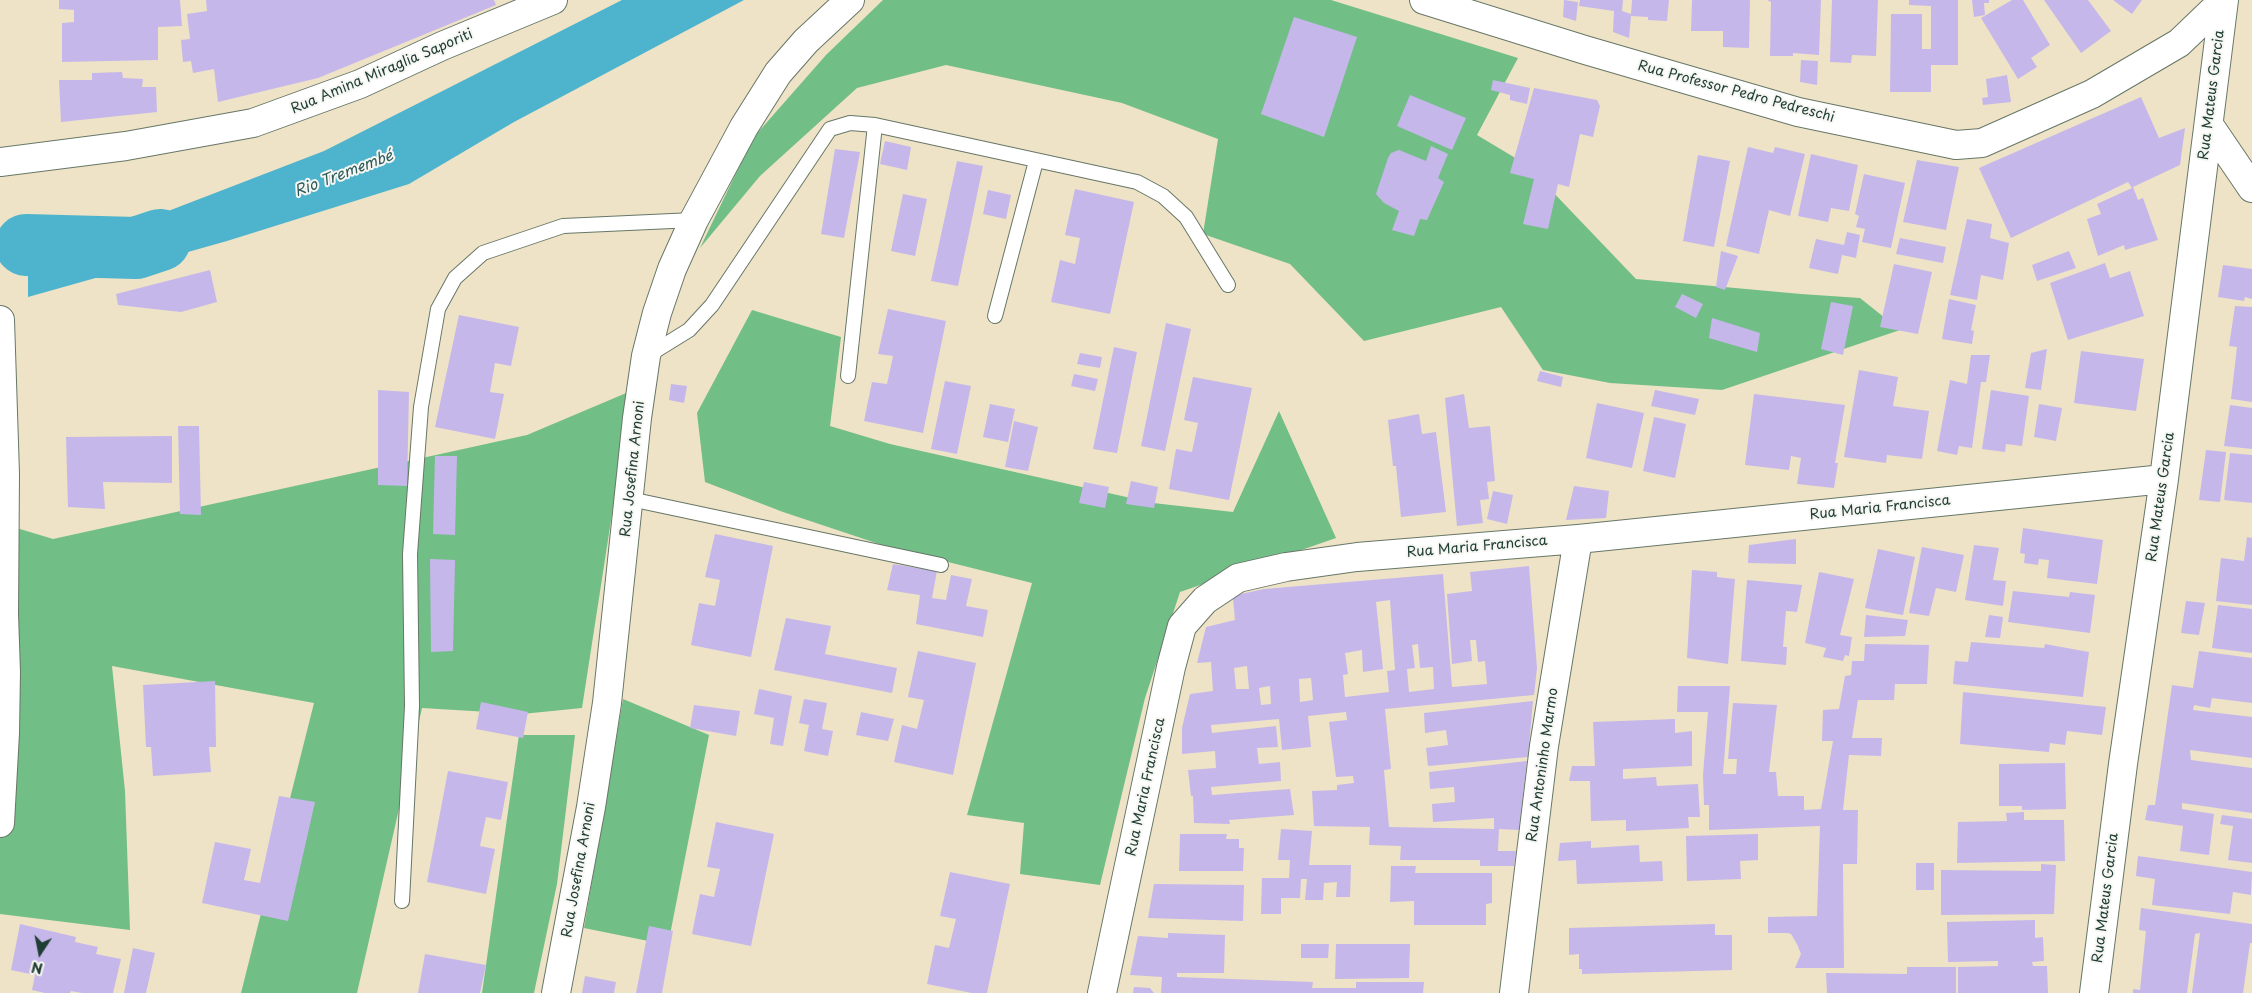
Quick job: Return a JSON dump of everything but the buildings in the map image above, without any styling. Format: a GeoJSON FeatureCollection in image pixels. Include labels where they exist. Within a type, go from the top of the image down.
{"type":"FeatureCollection","features":[{"type":"Feature","properties":{"kind":"street","name":"Rua Amina Miraglia Saporiti"},"geometry":{"type":"LineString","coordinates":[[0,162],[126,146],[253,123],[360,84],[442,46],[553,0]]}},
{"type":"Feature","properties":{"kind":"street","name":"Rua Josefina Arnoni"},"geometry":{"type":"LineString","coordinates":[[556,993],[596,779],[608,693],[630,499],[637,418],[646,356],[657,313],[669,278],[694,220],[744,127],[778,73],[806,41],[850,0]]}},
{"type":"Feature","properties":{"kind":"street","name":"Rua Professor Pedro Pedreschi"},"geometry":{"type":"LineString","coordinates":[[1424,0],[1585,50],[1798,112],[1956,145],[1982,143],[2092,94],[2179,43],[2224,0]]}},
{"type":"Feature","properties":{"kind":"street","name":"Rua Mateus Garcia"},"geometry":{"type":"LineString","coordinates":[[2094,993],[2123,764],[2164,479],[2224,0]]}},
{"type":"Feature","properties":{"kind":"street"},"geometry":{"type":"LineString","coordinates":[[2209,125],[2252,188]]}},
{"type":"Feature","properties":{"kind":"street"},"geometry":{"type":"LineString","coordinates":[[0,320],[5,474],[2,614],[6,733],[0,823]]}},
{"type":"Feature","properties":{"kind":"street","name":"Rua Maria Francisca"},"geometry":{"type":"LineString","coordinates":[[1102,993],[1171,667],[1182,626],[1205,600],[1238,578],[1286,567],[1357,557],[1578,539],[2164,479]]}},
{"type":"Feature","properties":{"kind":"street","name":"Rua Antoninho Marmo"},"geometry":{"type":"LineString","coordinates":[[1514,993],[1544,746],[1578,539]]}},
{"type":"Feature","properties":{"kind":"lane"},"geometry":{"type":"LineString","coordinates":[[646,356],[689,330],[712,305],[830,129],[850,123],[875,125],[1137,182],[1163,196],[1186,218],[1228,285]]}},
{"type":"Feature","properties":{"kind":"lane"},"geometry":{"type":"LineString","coordinates":[[848,376],[875,125]]}},
{"type":"Feature","properties":{"kind":"lane"},"geometry":{"type":"LineString","coordinates":[[995,316],[1036,160]]}},
{"type":"Feature","properties":{"kind":"lane"},"geometry":{"type":"LineString","coordinates":[[402,901],[412,706],[410,554],[421,407],[438,309],[455,278],[483,253],[562,226],[694,220]]}},
{"type":"Feature","properties":{"kind":"lane"},"geometry":{"type":"LineString","coordinates":[[630,499],[941,565]]}},
{"type":"Feature","properties":{"kind":"green space"},"geometry":{"type":"Polygon","coordinates":[[[883,0],[1331,0],[1518,58],[1477,135],[1527,165],[1636,279],[1860,298],[1900,330],[1722,390],[1610,383],[1543,370],[1501,307],[1364,341],[1290,264],[1203,234],[1218,139],[1122,103],[946,65],[857,88],[760,176],[700,248],[753,138],[826,55],[883,0]]]}},
{"type":"Feature","properties":{"kind":"green space"},"geometry":{"type":"Polygon","coordinates":[[[752,310],[841,337],[830,426],[890,444],[1153,503],[1233,512],[1279,411],[1336,538],[1180,592],[1145,698],[1100,885],[1020,874],[1024,823],[967,815],[1032,583],[888,547],[783,512],[705,482],[697,413],[752,310]]]}},
{"type":"Feature","properties":{"kind":"green space"},"geometry":{"type":"Polygon","coordinates":[[[631,391],[582,708],[522,714],[422,708],[357,993],[241,993],[314,703],[112,666],[125,791],[130,930],[0,914],[0,523],[53,539],[527,435],[631,391]]]}},
{"type":"Feature","properties":{"kind":"green space"},"geometry":{"type":"Polygon","coordinates":[[[623,699],[709,735],[668,945],[584,928],[623,699]]]}},
{"type":"Feature","properties":{"kind":"green space"},"geometry":{"type":"Polygon","coordinates":[[[519,735],[575,735],[557,884],[534,993],[482,993],[519,735]]]}},
{"type":"Feature","properties":{"kind":"water"},"geometry":{"type":"Polygon","coordinates":[[[622,0],[744,0],[514,122],[409,184],[227,241],[28,297],[28,265],[324,151],[622,0]]]}},
{"type":"Feature","properties":{"kind":"waterway","name":"Rio Tremembé"},"geometry":{"type":"LineString","coordinates":[[26,245],[136,248],[160,240]]}}]}
